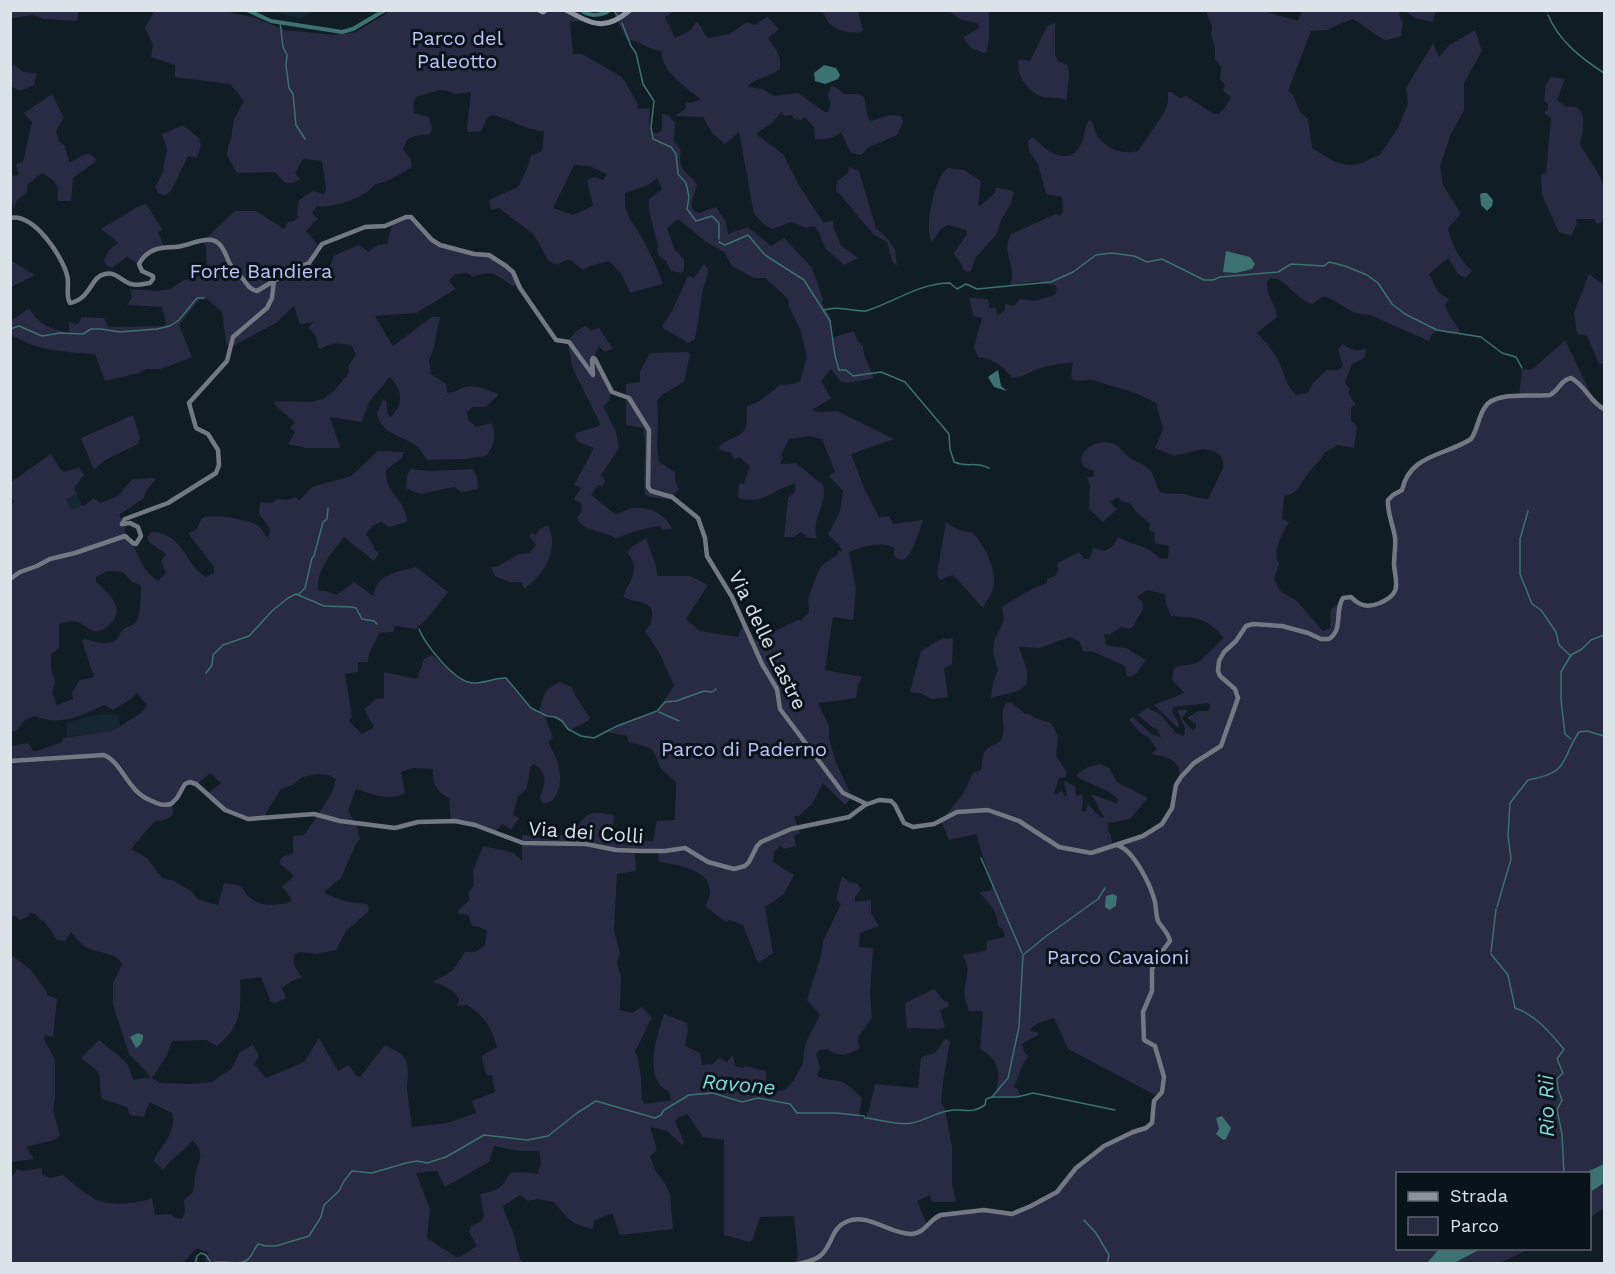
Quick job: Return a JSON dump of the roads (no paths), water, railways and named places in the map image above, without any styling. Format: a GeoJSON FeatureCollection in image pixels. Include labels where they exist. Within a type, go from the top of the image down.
{"type":"FeatureCollection","features":[{"type":"Feature","properties":{"kind":"main road"},"geometry":{"type":"LineString","coordinates":[[539,10],[543,12],[546,10]]}},
{"type":"Feature","properties":{"kind":"main road"},"geometry":{"type":"LineString","coordinates":[[566,10],[581,20],[601,25],[619,19],[630,10]]}},
{"type":"Feature","properties":{"kind":"street","name":"Via delle Lastre"},"geometry":{"type":"LineString","coordinates":[[274,280],[309,263],[320,247],[330,241],[365,227],[389,225],[406,217],[411,217],[432,240],[440,245],[474,254],[489,255],[513,272],[520,288],[553,336],[560,342],[569,342],[593,375],[592,360],[595,359],[612,392],[629,398],[649,430],[648,487],[651,491],[677,500],[698,518],[705,538],[707,556],[732,597],[762,664],[777,689],[780,709],[843,793],[867,804]]}},
{"type":"Feature","properties":{"kind":"street"},"geometry":{"type":"LineString","coordinates":[[10,218],[21,218],[46,237],[64,266],[68,277],[67,297],[70,303],[84,297],[97,279],[105,274],[111,273],[130,284],[150,283],[153,276],[142,271],[139,264],[148,253],[158,248],[184,246],[206,240],[213,240],[221,246],[234,270],[252,290],[257,291],[274,280]]}},
{"type":"Feature","properties":{"kind":"street"},"geometry":{"type":"LineString","coordinates":[[10,579],[50,559],[126,536],[136,544],[141,536],[140,531],[133,523],[122,524],[124,520],[168,503],[216,473],[219,465],[218,450],[208,434],[196,428],[189,403],[205,384],[221,371],[227,361],[233,337],[267,308],[272,298],[274,280]]}},
{"type":"Feature","properties":{"kind":"street"},"geometry":{"type":"LineString","coordinates":[[867,804],[879,800],[892,802],[904,823],[913,827],[934,825],[956,812],[988,810],[1019,821],[1053,844],[1088,853],[1143,836],[1162,824],[1172,808],[1176,785],[1181,777],[1194,763],[1221,746],[1238,694],[1218,671],[1219,661],[1246,626],[1255,624],[1282,626],[1321,639],[1329,639],[1337,630],[1339,606],[1343,598],[1350,597],[1360,606],[1366,606],[1381,602],[1394,593],[1397,585],[1394,564],[1395,543],[1388,502],[1393,495],[1402,490],[1405,477],[1417,465],[1429,457],[1471,439],[1485,407],[1496,398],[1550,395],[1564,380],[1571,378],[1579,384],[1595,404],[1605,409]]}},
{"type":"Feature","properties":{"kind":"street","name":"Via dei Colli"},"geometry":{"type":"LineString","coordinates":[[10,761],[104,755],[111,759],[137,793],[147,800],[162,805],[171,804],[185,784],[192,783],[200,787],[225,810],[248,819],[314,814],[345,822],[395,828],[418,822],[455,821],[475,825],[523,843],[593,844],[616,850],[641,851],[685,848],[708,862],[734,869],[745,866],[762,842],[791,829],[849,817],[867,804]]}},
{"type":"Feature","properties":{"kind":"street"},"geometry":{"type":"LineString","coordinates":[[798,1263],[815,1259],[821,1255],[836,1228],[851,1220],[861,1220],[911,1234],[925,1228],[935,1217],[941,1215],[984,1210],[1012,1214],[1057,1192],[1076,1168],[1104,1146],[1151,1124],[1154,1119],[1154,1101],[1162,1092],[1164,1077],[1155,1046],[1144,1040],[1143,1012],[1152,991],[1151,976],[1154,964],[1170,941],[1168,934],[1158,921],[1154,899],[1130,852],[1117,845]]}},
{"type":"Feature","properties":{"kind":"waterway"},"geometry":{"type":"LineString","coordinates":[[247,10],[271,21],[342,32],[353,29],[385,10]]}},
{"type":"Feature","properties":{"kind":"waterway"},"geometry":{"type":"LineString","coordinates":[[581,10],[595,15],[610,10]]}},
{"type":"Feature","properties":{"kind":"waterway"},"geometry":{"type":"LineString","coordinates":[[613,10],[618,16]]}},
{"type":"Feature","properties":{"kind":"waterway"},"geometry":{"type":"LineString","coordinates":[[1548,15],[1564,41],[1604,73]]}},
{"type":"Feature","properties":{"kind":"waterway"},"geometry":{"type":"LineString","coordinates":[[280,22],[283,47],[287,55],[286,66],[289,88],[293,94],[296,125],[305,139]]}},
{"type":"Feature","properties":{"kind":"waterway"},"geometry":{"type":"LineString","coordinates":[[622,23],[636,53],[643,84],[654,101],[651,127],[653,139],[671,147],[676,154],[678,174],[686,183],[689,197],[687,209],[696,221],[712,216],[719,223],[719,239]]}},
{"type":"Feature","properties":{"kind":"waterway"},"geometry":{"type":"LineString","coordinates":[[719,242],[725,245],[748,235],[765,255],[804,280],[830,321],[839,370],[846,370],[853,376],[881,372],[905,382],[949,434],[954,462],[989,468]]}},
{"type":"Feature","properties":{"kind":"waterway"},"geometry":{"type":"LineString","coordinates":[[824,310],[835,308],[866,311],[918,289],[939,284],[950,283],[957,289],[966,284],[977,289],[1051,282],[1073,272],[1096,255],[1111,253],[1134,256],[1147,262],[1162,259],[1204,280],[1278,272],[1291,264],[1324,266],[1329,262],[1367,275],[1378,283],[1392,304],[1405,314],[1437,330],[1481,337],[1502,353],[1516,357],[1522,368]]}},
{"type":"Feature","properties":{"kind":"waterway"},"geometry":{"type":"LineString","coordinates":[[10,329],[19,326],[42,336],[60,333],[83,334],[91,329],[120,332],[157,329],[170,326],[179,320],[197,298],[204,298]]}},
{"type":"Feature","properties":{"kind":"waterway"},"geometry":{"type":"LineString","coordinates":[[298,595],[305,588],[323,522],[327,519],[328,508]]}},
{"type":"Feature","properties":{"kind":"waterway"},"geometry":{"type":"LineString","coordinates":[[1528,511],[1520,539],[1520,574],[1532,604],[1541,610],[1556,632],[1559,645],[1571,656]]}},
{"type":"Feature","properties":{"kind":"waterway"},"geometry":{"type":"LineString","coordinates":[[206,673],[212,665],[213,655],[223,645],[249,636],[272,611],[296,594],[324,606],[356,608],[362,619],[374,621],[377,624]]}},
{"type":"Feature","properties":{"kind":"waterway"},"geometry":{"type":"LineString","coordinates":[[419,629],[427,644],[457,676],[473,683],[506,678],[531,708],[547,716],[555,717],[562,721],[568,729],[581,736],[594,738],[617,726],[657,711],[665,702],[676,701],[704,691],[712,692],[716,689]]}},
{"type":"Feature","properties":{"kind":"waterway"},"geometry":{"type":"LineString","coordinates":[[1571,739],[1565,734],[1561,700],[1561,672],[1571,655],[1591,640],[1604,635]]}},
{"type":"Feature","properties":{"kind":"waterway"},"geometry":{"type":"LineString","coordinates":[[659,712],[679,721]]}},
{"type":"Feature","properties":{"kind":"waterway","name":"Rio Rii"},"geometry":{"type":"LineString","coordinates":[[1497,907],[1511,859],[1508,836],[1510,803],[1528,780],[1542,777],[1558,769],[1579,732],[1587,731],[1604,736]]}},
{"type":"Feature","properties":{"kind":"waterway"},"geometry":{"type":"LineString","coordinates":[[981,858],[1022,953]]}},
{"type":"Feature","properties":{"kind":"waterway","name":"Ravone"},"geometry":{"type":"LineString","coordinates":[[195,1264],[197,1256],[201,1253],[206,1255],[211,1263],[243,1262],[250,1257],[258,1244],[276,1246],[309,1236],[321,1217],[324,1205],[339,1191],[352,1171],[372,1173],[406,1163],[417,1161],[427,1163],[446,1157],[484,1135],[527,1140],[548,1136],[596,1101],[655,1118],[689,1095],[713,1093],[742,1102],[758,1098],[790,1104],[797,1113],[836,1113],[902,1124],[917,1122],[948,1111],[976,1109],[985,1105],[986,1099],[992,1097],[1008,1078],[1019,1027],[1023,955],[1098,899],[1105,888]]}},
{"type":"Feature","properties":{"kind":"waterway","name":"Rio Rii"},"geometry":{"type":"LineString","coordinates":[[1491,952],[1496,909]]}},
{"type":"Feature","properties":{"kind":"waterway","name":"Rio Rii"},"geometry":{"type":"LineString","coordinates":[[1491,954],[1508,975],[1515,1008],[1536,1020],[1564,1049],[1557,1059],[1563,1073],[1557,1079],[1562,1100],[1557,1110],[1562,1134],[1564,1172]]}},
{"type":"Feature","properties":{"kind":"waterway"},"geometry":{"type":"LineString","coordinates":[[992,1097],[1017,1097],[1033,1093],[1115,1110]]}},
{"type":"Feature","properties":{"kind":"waterway"},"geometry":{"type":"LineString","coordinates":[[1084,1220],[1096,1233],[1109,1255],[1107,1264]]}},
{"type":"Feature","properties":{"kind":"park label","name":"Parco del Paleotto"},"geometry":{"type":"Point","coordinates":[457,50]}},
{"type":"Feature","properties":{"kind":"park label","name":"Forte Bandiera"},"geometry":{"type":"Point","coordinates":[261,271]}},
{"type":"Feature","properties":{"kind":"park label","name":"Parco di Paderno"},"geometry":{"type":"Point","coordinates":[744,749]}},
{"type":"Feature","properties":{"kind":"park label","name":"Parco Cavaioni"},"geometry":{"type":"Point","coordinates":[1118,957]}}]}
